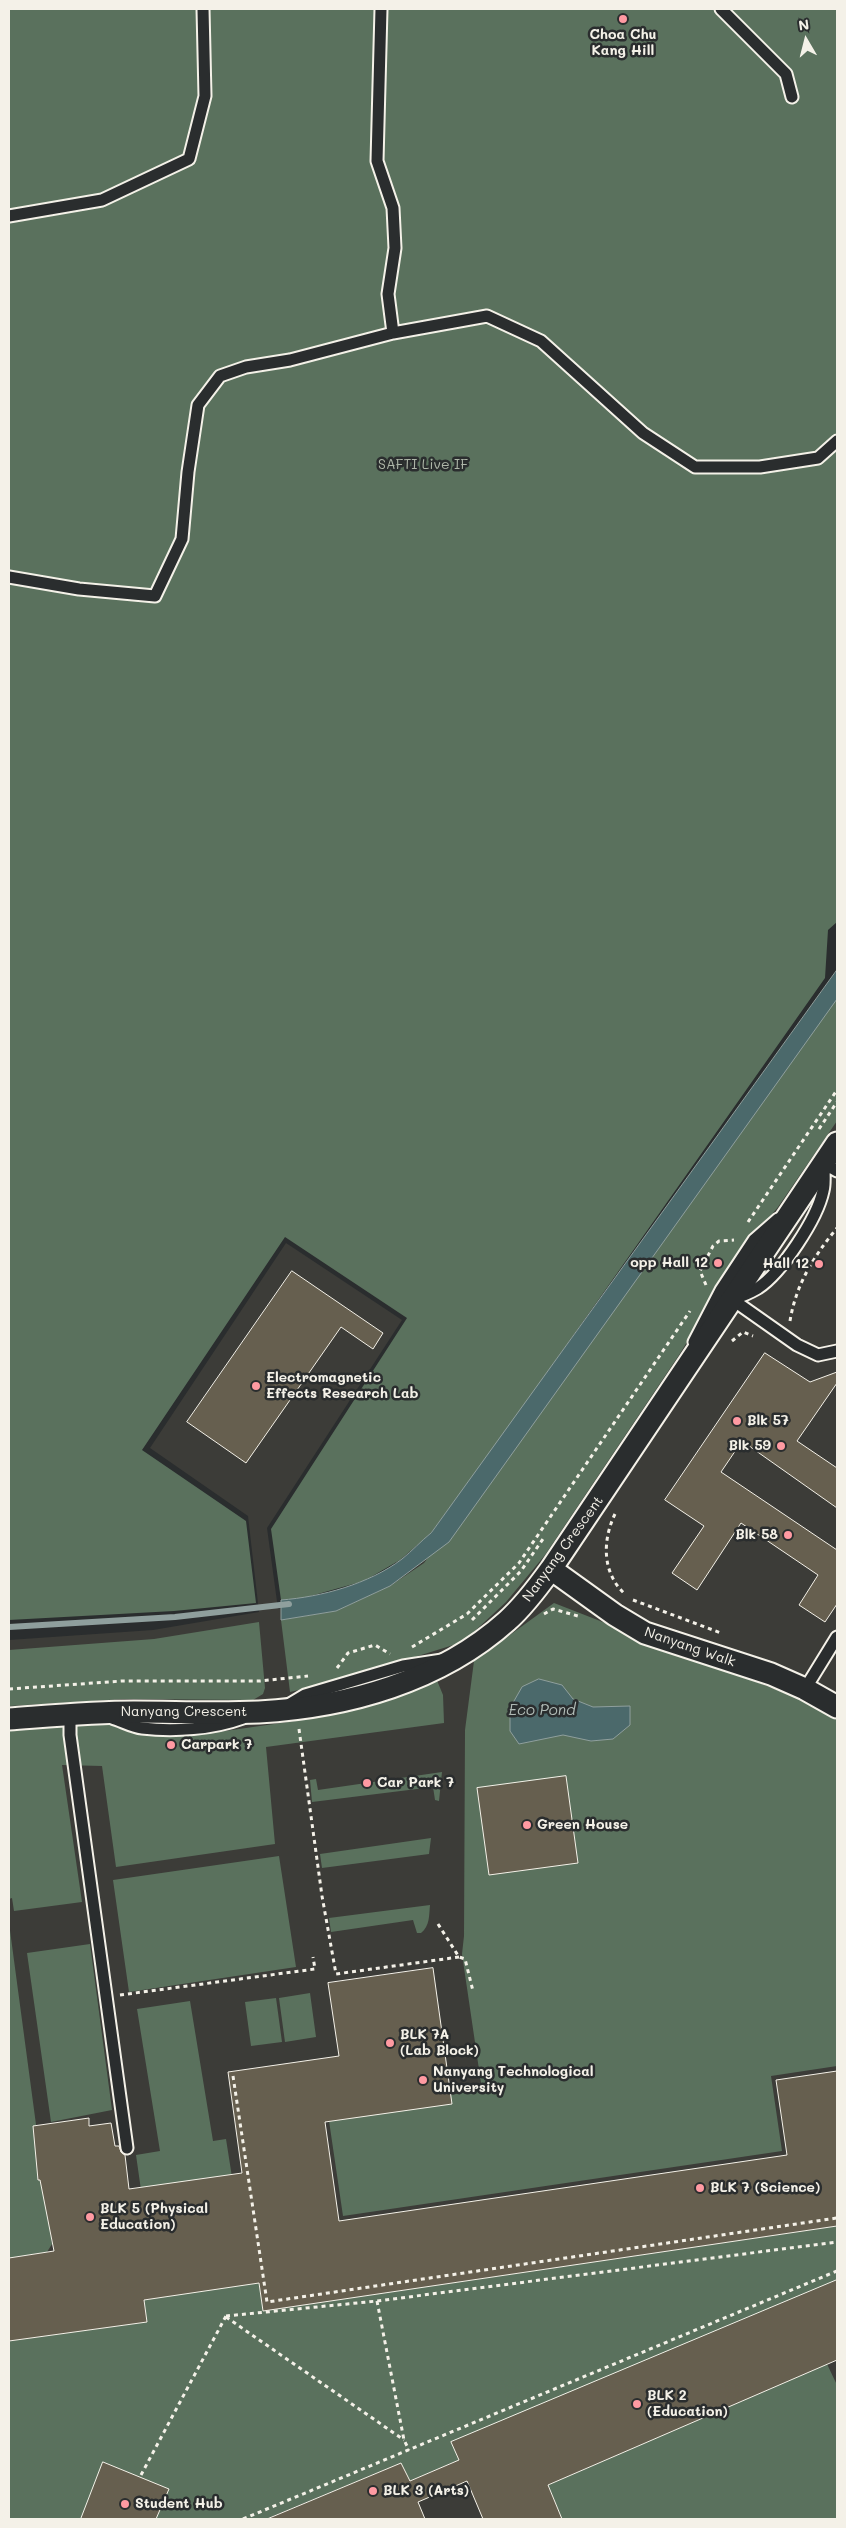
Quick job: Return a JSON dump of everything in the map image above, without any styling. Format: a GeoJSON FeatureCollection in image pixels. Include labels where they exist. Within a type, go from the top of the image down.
{"type":"FeatureCollection","features":[{"type":"Feature","properties":{"kind":"street","name":"Nanyang Crescent"},"geometry":{"type":"LineString","coordinates":[[9,1719],[99,1713],[259,1712],[280,1710],[335,1702],[378,1692],[398,1685],[465,1653],[508,1620],[552,1569],[686,1371],[799,1199],[830,1167],[837,1142]]}},
{"type":"Feature","properties":{"kind":"street","name":"Nanyang Walk"},"geometry":{"type":"LineString","coordinates":[[552,1569],[615,1615],[645,1633],[771,1674],[805,1689],[837,1708]]}},
{"type":"Feature","properties":{"kind":"lane"},"geometry":{"type":"LineString","coordinates":[[9,216],[102,200],[189,159],[205,96],[203,9]]}},
{"type":"Feature","properties":{"kind":"lane"},"geometry":{"type":"LineString","coordinates":[[380,9],[377,160],[393,208],[395,248],[388,294],[393,333]]}},
{"type":"Feature","properties":{"kind":"lane"},"geometry":{"type":"LineString","coordinates":[[721,9],[786,74],[792,97]]}},
{"type":"Feature","properties":{"kind":"lane"},"geometry":{"type":"LineString","coordinates":[[9,577],[79,589],[155,596],[182,539],[188,472],[198,406],[220,376],[246,367],[290,360],[393,333],[487,316],[541,341],[643,433],[695,467],[760,467],[818,458],[837,441]]}},
{"type":"Feature","properties":{"kind":"lane"},"geometry":{"type":"LineString","coordinates":[[830,1167],[824,1190],[815,1212],[795,1246],[774,1274],[758,1288],[733,1300],[787,1339],[818,1355],[837,1351]]}},
{"type":"Feature","properties":{"kind":"lane"},"geometry":{"type":"LineString","coordinates":[[686,1371],[695,1336],[754,1240],[799,1199]]}},
{"type":"Feature","properties":{"kind":"lane"},"geometry":{"type":"LineString","coordinates":[[805,1689],[837,1637]]}},
{"type":"Feature","properties":{"kind":"lane"},"geometry":{"type":"LineString","coordinates":[[70,1714],[70,1735],[127,2148]]}},
{"type":"Feature","properties":{"kind":"path"},"geometry":{"type":"LineString","coordinates":[[744,1228],[837,1090]]}},
{"type":"Feature","properties":{"kind":"path"},"geometry":{"type":"LineString","coordinates":[[815,1135],[837,1102]]}},
{"type":"Feature","properties":{"kind":"path"},"geometry":{"type":"LineString","coordinates":[[787,1339],[793,1301],[802,1278],[837,1228]]}},
{"type":"Feature","properties":{"kind":"path"},"geometry":{"type":"LineString","coordinates":[[703,1292],[706,1283],[700,1271],[713,1246],[719,1241],[736,1240],[739,1236]]}},
{"type":"Feature","properties":{"kind":"path"},"geometry":{"type":"LineString","coordinates":[[406,1648],[441,1631],[467,1614],[519,1563],[692,1309]]}},
{"type":"Feature","properties":{"kind":"path"},"geometry":{"type":"LineString","coordinates":[[728,1347],[742,1332],[758,1339]]}},
{"type":"Feature","properties":{"kind":"path"},"geometry":{"type":"LineString","coordinates":[[617,1511],[606,1540],[609,1570],[618,1588],[630,1599],[723,1634]]}},
{"type":"Feature","properties":{"kind":"path"},"geometry":{"type":"LineString","coordinates":[[468,1623],[521,1571],[547,1534]]}},
{"type":"Feature","properties":{"kind":"path"},"geometry":{"type":"LineString","coordinates":[[334,1673],[348,1653],[376,1645],[390,1654],[398,1651]]}},
{"type":"Feature","properties":{"kind":"path"},"geometry":{"type":"LineString","coordinates":[[9,1689],[122,1681],[260,1682],[315,1675]]}},
{"type":"Feature","properties":{"kind":"path"},"geometry":{"type":"LineString","coordinates":[[299,1727],[322,1896],[336,1974],[459,1957],[465,1959],[473,1992]]}},
{"type":"Feature","properties":{"kind":"path"},"geometry":{"type":"LineString","coordinates":[[438,1924],[459,1957]]}},
{"type":"Feature","properties":{"kind":"path"},"geometry":{"type":"LineString","coordinates":[[107,1997],[315,1969],[313,1957]]}},
{"type":"Feature","properties":{"kind":"path"},"geometry":{"type":"LineString","coordinates":[[233,2076],[266,2302],[837,2218]]}},
{"type":"Feature","properties":{"kind":"path"},"geometry":{"type":"LineString","coordinates":[[226,2316],[377,2301],[837,2242]]}},
{"type":"Feature","properties":{"kind":"path"},"geometry":{"type":"LineString","coordinates":[[243,2519],[837,2271]]}},
{"type":"Feature","properties":{"kind":"path"},"geometry":{"type":"LineString","coordinates":[[377,2301],[404,2440],[408,2450]]}},
{"type":"Feature","properties":{"kind":"path"},"geometry":{"type":"LineString","coordinates":[[226,2316],[404,2440]]}},
{"type":"Feature","properties":{"kind":"path"},"geometry":{"type":"LineString","coordinates":[[141,2475],[226,2316]]}},
{"type":"Feature","properties":{"kind":"shaded area","name":"Nanyang Technological University"},"geometry":{"type":"Polygon","coordinates":[[[837,980],[837,2519],[9,2519],[9,1640],[153,1630],[259,1612],[248,1516],[150,1448],[286,1243],[402,1320],[267,1528],[278,1609],[333,1600],[416,1555],[837,980]]]}},
{"type":"Feature","properties":{"kind":"green space","name":"SAFTI Live IF"},"geometry":{"type":"Polygon","coordinates":[[[9,9],[837,9],[837,922],[828,930],[825,978],[501,1438],[431,1533],[400,1560],[364,1581],[300,1599],[281,1600],[271,1529],[407,1318],[285,1237],[142,1450],[246,1521],[256,1603],[174,1611],[9,1620],[9,9]]]}},
{"type":"Feature","properties":{"kind":"green space"},"geometry":{"type":"Polygon","coordinates":[[[837,997],[837,1121],[778,1207],[748,1243],[679,1355],[545,1555],[506,1602],[463,1642],[334,1682],[290,1692],[281,1620],[336,1611],[390,1586],[424,1563],[837,997]]]}},
{"type":"Feature","properties":{"kind":"green space"},"geometry":{"type":"Polygon","coordinates":[[[554,1603],[813,1704],[837,1720],[837,2066],[771,2076],[782,2151],[343,2216],[328,2114],[482,2090],[462,1954],[464,1936],[465,1730],[474,1661],[554,1603]]]}},
{"type":"Feature","properties":{"kind":"green space"},"geometry":{"type":"Polygon","coordinates":[[[259,1622],[265,1688],[263,1694],[253,1700],[125,1699],[9,1706],[9,1650],[154,1639],[259,1622]]]}},
{"type":"Feature","properties":{"kind":"green space"},"geometry":{"type":"Polygon","coordinates":[[[436,1678],[443,1695],[444,1723],[266,1747],[275,1844],[116,1867],[102,1766],[62,1765],[82,1902],[14,1911],[12,1898],[9,1899],[9,1719],[131,1712],[218,1732],[295,1721],[370,1703],[436,1678]]]}},
{"type":"Feature","properties":{"kind":"green space"},"geometry":{"type":"Polygon","coordinates":[[[442,1772],[439,1801],[435,1800],[433,1787],[312,1802],[310,1780],[316,1779],[318,1790],[442,1772]]]}},
{"type":"Feature","properties":{"kind":"green space"},"geometry":{"type":"Polygon","coordinates":[[[431,1838],[429,1854],[322,1868],[320,1854],[431,1838]]]}},
{"type":"Feature","properties":{"kind":"green space"},"geometry":{"type":"Polygon","coordinates":[[[279,1856],[296,1967],[129,1992],[113,1880],[279,1856]]]}},
{"type":"Feature","properties":{"kind":"green space"},"geometry":{"type":"Polygon","coordinates":[[[430,1905],[428,1924],[421,1933],[417,1933],[413,1920],[331,1932],[329,1918],[430,1905]]]}},
{"type":"Feature","properties":{"kind":"green space"},"geometry":{"type":"Polygon","coordinates":[[[9,1923],[52,2244],[47,2252],[9,2258],[9,1923]]]}},
{"type":"Feature","properties":{"kind":"green space"},"geometry":{"type":"Polygon","coordinates":[[[90,1944],[112,2110],[51,2122],[27,1953],[90,1944]]]}},
{"type":"Feature","properties":{"kind":"green space"},"geometry":{"type":"Polygon","coordinates":[[[310,1993],[316,2037],[285,2042],[279,1998],[310,1993]]]}},
{"type":"Feature","properties":{"kind":"green space"},"geometry":{"type":"Polygon","coordinates":[[[276,1998],[282,2042],[251,2046],[245,2002],[276,1998]]]}},
{"type":"Feature","properties":{"kind":"green space"},"geometry":{"type":"Polygon","coordinates":[[[190,2001],[213,2141],[226,2139],[232,2177],[141,2190],[136,2155],[160,2151],[137,2009],[190,2001]]]}},
{"type":"Feature","properties":{"kind":"green space"},"geometry":{"type":"Polygon","coordinates":[[[837,2226],[837,2280],[452,2442],[459,2460],[410,2481],[401,2463],[266,2519],[9,2519],[9,2341],[147,2322],[144,2300],[259,2282],[263,2311],[837,2226]]]}},
{"type":"Feature","properties":{"kind":"green space"},"geometry":{"type":"Polygon","coordinates":[[[827,2364],[837,2385],[837,2519],[562,2519],[548,2485],[827,2364]]]}},
{"type":"Feature","properties":{"kind":"water"},"geometry":{"type":"Polygon","coordinates":[[[837,970],[837,999],[449,1542],[390,1586],[336,1611],[281,1620],[281,1600],[312,1596],[344,1588],[375,1576],[402,1559],[431,1533],[837,970]]]}},
{"type":"Feature","properties":{"kind":"water","name":"Eco Pond"},"geometry":{"type":"Polygon","coordinates":[[[539,1679],[562,1685],[573,1699],[593,1707],[630,1706],[630,1725],[613,1739],[591,1741],[563,1735],[519,1744],[510,1731],[510,1708],[522,1687],[539,1679]]]}},
{"type":"Feature","properties":{"kind":"building","name":"Electromagnetic Effects Research Lab"},"geometry":{"type":"Polygon","coordinates":[[[292,1271],[383,1333],[373,1349],[341,1327],[246,1463],[187,1422],[292,1271]]]}},
{"type":"Feature","properties":{"kind":"building"},"geometry":{"type":"Polygon","coordinates":[[[765,1353],[810,1382],[837,1372],[837,1383],[797,1441],[837,1468],[837,1508],[742,1441],[721,1472],[837,1550],[837,1604],[825,1622],[799,1605],[818,1575],[741,1523],[697,1590],[672,1573],[704,1526],[665,1500],[765,1353]]]}},
{"type":"Feature","properties":{"kind":"building","name":"Green House"},"geometry":{"type":"Polygon","coordinates":[[[566,1776],[578,1863],[489,1875],[477,1788],[566,1776]]]}},
{"type":"Feature","properties":{"kind":"building"},"geometry":{"type":"Polygon","coordinates":[[[433,1968],[452,2104],[325,2122],[339,2221],[787,2155],[776,2080],[837,2071],[837,2226],[263,2311],[259,2283],[144,2300],[147,2322],[9,2341],[9,2258],[54,2251],[40,2180],[38,2180],[33,2126],[89,2118],[89,2126],[111,2123],[115,2146],[119,2146],[121,2152],[125,2155],[129,2189],[242,2173],[228,2072],[339,2056],[328,1983],[433,1968]]]}},
{"type":"Feature","properties":{"kind":"building","name":"BLK 2 (Education)"},"geometry":{"type":"Polygon","coordinates":[[[837,2280],[837,2360],[548,2485],[562,2519],[483,2519],[467,2481],[418,2502],[425,2519],[267,2519],[401,2463],[410,2481],[459,2460],[451,2442],[837,2280]]]}},
{"type":"Feature","properties":{"kind":"building","name":"Student Hub"},"geometry":{"type":"Polygon","coordinates":[[[103,2462],[169,2489],[156,2519],[81,2519],[103,2462]]]}},
{"type":"Feature","properties":{"kind":"waterway"},"geometry":{"type":"LineString","coordinates":[[9,1627],[175,1617],[289,1604]]}},
{"type":"Feature","properties":{"kind":"place","name":"Choa Chu Kang Hill"},"geometry":{"type":"Point","coordinates":[623,19]}},
{"type":"Feature","properties":{"kind":"place","name":"opp Hall 12"},"geometry":{"type":"Point","coordinates":[718,1263]}},
{"type":"Feature","properties":{"kind":"place","name":"Hall 12"},"geometry":{"type":"Point","coordinates":[819,1264]}},
{"type":"Feature","properties":{"kind":"place","name":"Electromagnetic Effects Research Lab"},"geometry":{"type":"Point","coordinates":[256,1386]}},
{"type":"Feature","properties":{"kind":"place","name":"Blk 57"},"geometry":{"type":"Point","coordinates":[737,1421]}},
{"type":"Feature","properties":{"kind":"place","name":"Blk 59"},"geometry":{"type":"Point","coordinates":[781,1446]}},
{"type":"Feature","properties":{"kind":"place","name":"Blk 58"},"geometry":{"type":"Point","coordinates":[788,1535]}},
{"type":"Feature","properties":{"kind":"place","name":"Carpark 7"},"geometry":{"type":"Point","coordinates":[171,1745]}},
{"type":"Feature","properties":{"kind":"place","name":"Car Park 7"},"geometry":{"type":"Point","coordinates":[367,1783]}},
{"type":"Feature","properties":{"kind":"place","name":"Green House"},"geometry":{"type":"Point","coordinates":[527,1825]}},
{"type":"Feature","properties":{"kind":"place","name":"BLK 7A (Lab Block)"},"geometry":{"type":"Point","coordinates":[390,2043]}},
{"type":"Feature","properties":{"kind":"place","name":"Nanyang Technological University"},"geometry":{"type":"Point","coordinates":[423,2080]}},
{"type":"Feature","properties":{"kind":"place","name":"BLK 7 (Science)"},"geometry":{"type":"Point","coordinates":[700,2188]}},
{"type":"Feature","properties":{"kind":"place","name":"BLK 5 (Physical Education)"},"geometry":{"type":"Point","coordinates":[90,2217]}},
{"type":"Feature","properties":{"kind":"place","name":"BLK 2 (Education)"},"geometry":{"type":"Point","coordinates":[637,2404]}},
{"type":"Feature","properties":{"kind":"place","name":"BLK 3 (Arts)"},"geometry":{"type":"Point","coordinates":[373,2491]}},
{"type":"Feature","properties":{"kind":"place","name":"Student Hub"},"geometry":{"type":"Point","coordinates":[125,2504]}}]}
